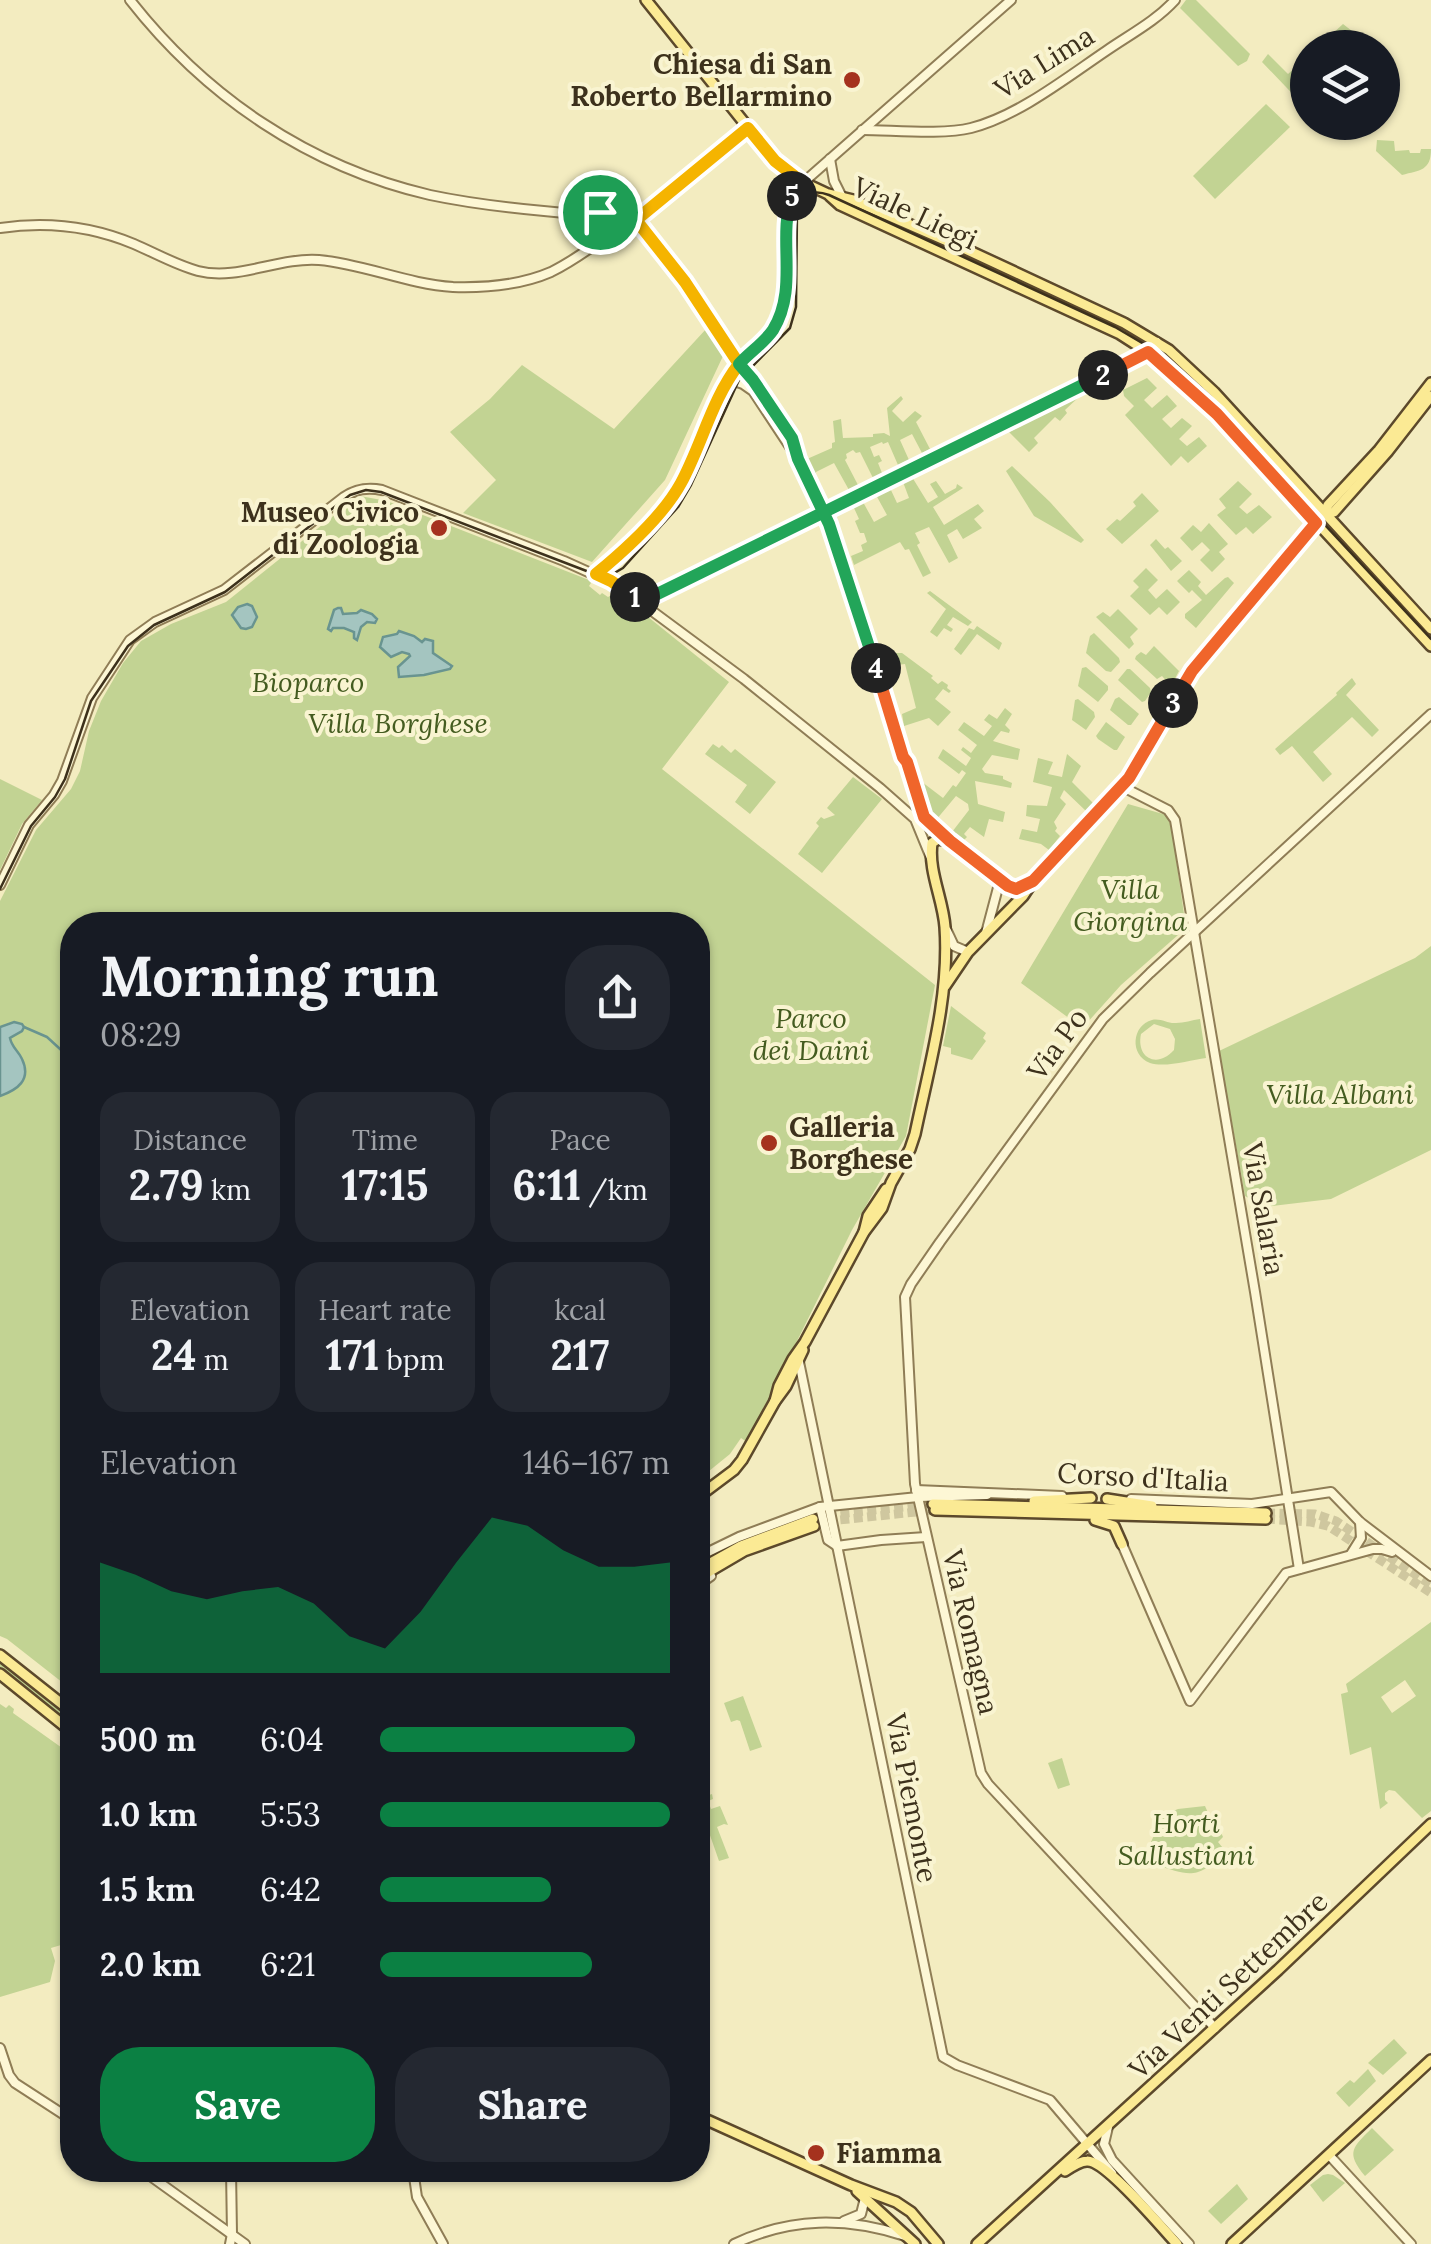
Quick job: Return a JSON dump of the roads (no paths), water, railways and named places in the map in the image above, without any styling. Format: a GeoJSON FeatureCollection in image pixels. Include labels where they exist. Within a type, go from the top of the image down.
{"type":"FeatureCollection","features":[{"type":"Feature","properties":{"kind":"main road"},"geometry":{"type":"LineString","coordinates":[[646,0],[770,155],[787,172],[828,194]]}},
{"type":"Feature","properties":{"kind":"main road","name":"Viale Liegi"},"geometry":{"type":"LineString","coordinates":[[828,194],[961,247],[1157,342],[1209,388],[1431,629]]}},
{"type":"Feature","properties":{"kind":"main road","name":"Viale Liegi"},"geometry":{"type":"LineString","coordinates":[[828,194],[838,204],[1120,334],[1148,352],[1217,414],[1431,646]]}},
{"type":"Feature","properties":{"kind":"main road"},"geometry":{"type":"LineString","coordinates":[[945,986],[968,952],[1132,774],[1192,671],[1431,383]]}},
{"type":"Feature","properties":{"kind":"main road"},"geometry":{"type":"LineString","coordinates":[[1324,515],[1334,512],[1343,502],[1431,396]]}},
{"type":"Feature","properties":{"kind":"main road"},"geometry":{"type":"LineString","coordinates":[[710,1488],[740,1464],[785,1389],[805,1342],[864,1232],[868,1216],[910,1149],[945,986],[945,927],[931,858],[934,840],[950,841],[1016,889],[1033,881]]}},
{"type":"Feature","properties":{"kind":"main road"},"geometry":{"type":"LineString","coordinates":[[980,1504],[1091,1498]]}},
{"type":"Feature","properties":{"kind":"main road"},"geometry":{"type":"LineString","coordinates":[[1107,1499],[1188,1515],[1266,1516]]}},
{"type":"Feature","properties":{"kind":"main road","name":"Corso d'Italia"},"geometry":{"type":"LineString","coordinates":[[980,1504],[1188,1515],[1048,1514],[934,1507],[980,1504]]}},
{"type":"Feature","properties":{"kind":"main road"},"geometry":{"type":"LineString","coordinates":[[1048,1514],[1109,1523],[1122,1544]]}},
{"type":"Feature","properties":{"kind":"main road","name":"Corso d'Italia"},"geometry":{"type":"LineString","coordinates":[[710,1558],[814,1522],[744,1552],[710,1573]]}},
{"type":"Feature","properties":{"kind":"main road"},"geometry":{"type":"LineString","coordinates":[[711,1576],[770,1542]]}},
{"type":"Feature","properties":{"kind":"main road"},"geometry":{"type":"LineString","coordinates":[[0,1654],[60,1702]]}},
{"type":"Feature","properties":{"kind":"main road"},"geometry":{"type":"LineString","coordinates":[[0,1674],[60,1722]]}},
{"type":"Feature","properties":{"kind":"main road","name":"Via Venti Settembre"},"geometry":{"type":"LineString","coordinates":[[978,2244],[1431,1824]]}},
{"type":"Feature","properties":{"kind":"main road"},"geometry":{"type":"LineString","coordinates":[[1232,2244],[1431,2060]]}},
{"type":"Feature","properties":{"kind":"main road"},"geometry":{"type":"LineString","coordinates":[[710,2121],[866,2194],[896,2202],[938,2244]]}},
{"type":"Feature","properties":{"kind":"main road","name":"Via Venti Settembre"},"geometry":{"type":"LineString","coordinates":[[1054,2177],[1086,2161],[1114,2176]]}},
{"type":"Feature","properties":{"kind":"main road"},"geometry":{"type":"LineString","coordinates":[[1114,2176],[1175,2244]]}},
{"type":"Feature","properties":{"kind":"main road"},"geometry":{"type":"LineString","coordinates":[[866,2194],[915,2244]]}},
{"type":"Feature","properties":{"kind":"main road"},"geometry":{"type":"LineString","coordinates":[[885,2216],[896,2202]]}},
{"type":"Feature","properties":{"kind":"street"},"geometry":{"type":"LineString","coordinates":[[130,0],[174,52],[220,93],[276,132],[336,164],[452,199],[588,215],[624,210],[691,290],[792,438],[798,459]]}},
{"type":"Feature","properties":{"kind":"street"},"geometry":{"type":"LineString","coordinates":[[596,574],[676,492],[728,380],[771,332],[788,281],[788,208],[793,194],[1011,0]]}},
{"type":"Feature","properties":{"kind":"street","name":"Via Lima"},"geometry":{"type":"LineString","coordinates":[[862,130],[968,129],[1002,117],[1108,50],[1175,0]]}},
{"type":"Feature","properties":{"kind":"street"},"geometry":{"type":"LineString","coordinates":[[0,228],[37,224],[84,228],[212,273],[318,260],[410,281],[457,287],[493,286],[552,271],[586,251],[636,220],[748,128]]}},
{"type":"Feature","properties":{"kind":"street"},"geometry":{"type":"LineString","coordinates":[[833,156],[834,181],[842,197]]}},
{"type":"Feature","properties":{"kind":"street"},"geometry":{"type":"LineString","coordinates":[[641,602],[1148,352],[1157,342]]}},
{"type":"Feature","properties":{"kind":"street"},"geometry":{"type":"LineString","coordinates":[[728,380],[752,391],[798,459],[824,512],[923,815],[950,841]]}},
{"type":"Feature","properties":{"kind":"street"},"geometry":{"type":"LineString","coordinates":[[0,885],[28,828],[61,783],[87,707],[126,646],[155,622],[224,590],[352,492],[368,488],[382,490],[606,578],[744,679],[880,788],[915,819],[931,858]]}},
{"type":"Feature","properties":{"kind":"street","name":"Via Po"},"geometry":{"type":"LineString","coordinates":[[917,1493],[904,1308],[907,1290],[1103,1018],[1431,714]]}},
{"type":"Feature","properties":{"kind":"street","name":"Via Salaria"},"geometry":{"type":"LineString","coordinates":[[1122,786],[1170,811],[1175,820],[1299,1569]]}},
{"type":"Feature","properties":{"kind":"street"},"geometry":{"type":"LineString","coordinates":[[986,933],[1000,880]]}},
{"type":"Feature","properties":{"kind":"street"},"geometry":{"type":"LineString","coordinates":[[945,927],[954,946],[968,952]]}},
{"type":"Feature","properties":{"kind":"street","name":"Via Piemonte"},"geometry":{"type":"LineString","coordinates":[[798,1357],[824,1506],[837,1546],[943,2058],[1048,2100],[1088,2144]]}},
{"type":"Feature","properties":{"kind":"street","name":"Corso d'Italia"},"geometry":{"type":"LineString","coordinates":[[710,1555],[739,1536],[824,1506],[917,1493],[996,1492],[1252,1504],[1331,1492],[1360,1522]]}},
{"type":"Feature","properties":{"kind":"street","name":"Via Romagna"},"geometry":{"type":"LineString","coordinates":[[917,1493],[983,1776],[1215,2028]]}},
{"type":"Feature","properties":{"kind":"street"},"geometry":{"type":"LineString","coordinates":[[1350,1556],[1360,1541],[1360,1522]]}},
{"type":"Feature","properties":{"kind":"street"},"geometry":{"type":"LineString","coordinates":[[1360,1522],[1431,1576]]}},
{"type":"Feature","properties":{"kind":"street"},"geometry":{"type":"LineString","coordinates":[[837,1546],[926,1538]]}},
{"type":"Feature","properties":{"kind":"street"},"geometry":{"type":"LineString","coordinates":[[1122,1544],[1190,1701],[1286,1573],[1380,1548],[1401,1556]]}},
{"type":"Feature","properties":{"kind":"street"},"geometry":{"type":"LineString","coordinates":[[0,2048],[15,2083],[60,2111]]}},
{"type":"Feature","properties":{"kind":"street"},"geometry":{"type":"LineString","coordinates":[[1108,2127],[1104,2147],[1112,2160],[1189,2244]]}},
{"type":"Feature","properties":{"kind":"street"},"geometry":{"type":"LineString","coordinates":[[1088,2144],[1114,2176]]}},
{"type":"Feature","properties":{"kind":"street"},"geometry":{"type":"LineString","coordinates":[[1329,2155],[1411,2244]]}},
{"type":"Feature","properties":{"kind":"street"},"geometry":{"type":"LineString","coordinates":[[157,2182],[231,2239],[245,2244]]}},
{"type":"Feature","properties":{"kind":"street"},"geometry":{"type":"LineString","coordinates":[[231,2182],[231,2239]]}},
{"type":"Feature","properties":{"kind":"street"},"geometry":{"type":"LineString","coordinates":[[413,2182],[443,2244]]}},
{"type":"Feature","properties":{"kind":"street"},"geometry":{"type":"LineString","coordinates":[[840,2222],[861,2214],[866,2194]]}},
{"type":"Feature","properties":{"kind":"street"},"geometry":{"type":"LineString","coordinates":[[734,2244],[790,2225],[840,2222],[905,2236]]}},
{"type":"Feature","properties":{"kind":"water"},"geometry":{"type":"Polygon","coordinates":[[[247,604],[257,617],[252,627],[246,629],[232,615],[247,604]]]}},
{"type":"Feature","properties":{"kind":"water"},"geometry":{"type":"Polygon","coordinates":[[[338,608],[343,614],[361,610],[377,619],[361,627],[357,640],[354,632],[344,628],[328,629],[338,608]]]}},
{"type":"Feature","properties":{"kind":"water"},"geometry":{"type":"Polygon","coordinates":[[[399,631],[422,642],[433,641],[433,653],[452,666],[450,669],[399,677],[398,667],[409,654],[402,652],[391,657],[380,647],[383,637],[399,631]]]}},
{"type":"Feature","properties":{"kind":"water"},"geometry":{"type":"Polygon","coordinates":[[[14,1022],[24,1027],[10,1038],[25,1073],[17,1087],[0,1096],[0,1027],[14,1022]]]}},
{"type":"Feature","properties":{"kind":"waterway"},"geometry":{"type":"LineString","coordinates":[[24,1027],[47,1037],[60,1049]]}},
{"type":"Feature","properties":{"kind":"tunnel"},"geometry":{"type":"LineString","coordinates":[[827,1515],[933,1504]]}},
{"type":"Feature","properties":{"kind":"tunnel"},"geometry":{"type":"LineString","coordinates":[[814,1526],[935,1510]]}},
{"type":"Feature","properties":{"kind":"tunnel"},"geometry":{"type":"LineString","coordinates":[[1266,1513],[1315,1514],[1336,1521],[1431,1585]]}},
{"type":"Feature","properties":{"kind":"tunnel"},"geometry":{"type":"LineString","coordinates":[[1266,1519],[1328,1526],[1431,1593]]}},
{"type":"Feature","properties":{"kind":"tram line"},"geometry":{"type":"LineString","coordinates":[[0,889],[31,826],[65,779],[91,701],[128,646],[154,625],[225,592],[350,495],[366,490],[381,492],[597,575],[611,575],[623,568],[678,507],[739,380],[790,328],[796,307],[797,210],[801,200],[813,193],[829,195],[1115,327],[1154,350],[1194,384],[1431,639]]}},
{"type":"Feature","properties":{"kind":"place","name":"Chiesa di San Roberto Bellarmino"},"geometry":{"type":"Point","coordinates":[852,80]}},
{"type":"Feature","properties":{"kind":"place","name":"Museo Civico di Zoologia"},"geometry":{"type":"Point","coordinates":[439,528]}},
{"type":"Feature","properties":{"kind":"place","name":"Galleria Borghese"},"geometry":{"type":"Point","coordinates":[769,1143]}},
{"type":"Feature","properties":{"kind":"place","name":"Fiamma"},"geometry":{"type":"Point","coordinates":[816,2153]}},
{"type":"Feature","properties":{"kind":"park label","name":"Bioparco"},"geometry":{"type":"Point","coordinates":[308,682]}},
{"type":"Feature","properties":{"kind":"park label","name":"Villa Borghese"},"geometry":{"type":"Point","coordinates":[398,723]}},
{"type":"Feature","properties":{"kind":"park label","name":"Villa Giorgina"},"geometry":{"type":"Point","coordinates":[1130,905]}},
{"type":"Feature","properties":{"kind":"park label","name":"Parco dei Daini"},"geometry":{"type":"Point","coordinates":[811,1034]}},
{"type":"Feature","properties":{"kind":"park label","name":"Villa Albani"},"geometry":{"type":"Point","coordinates":[1340,1094]}},
{"type":"Feature","properties":{"kind":"park label","name":"Horti Sallustiani"},"geometry":{"type":"Point","coordinates":[1186,1839]}}]}
